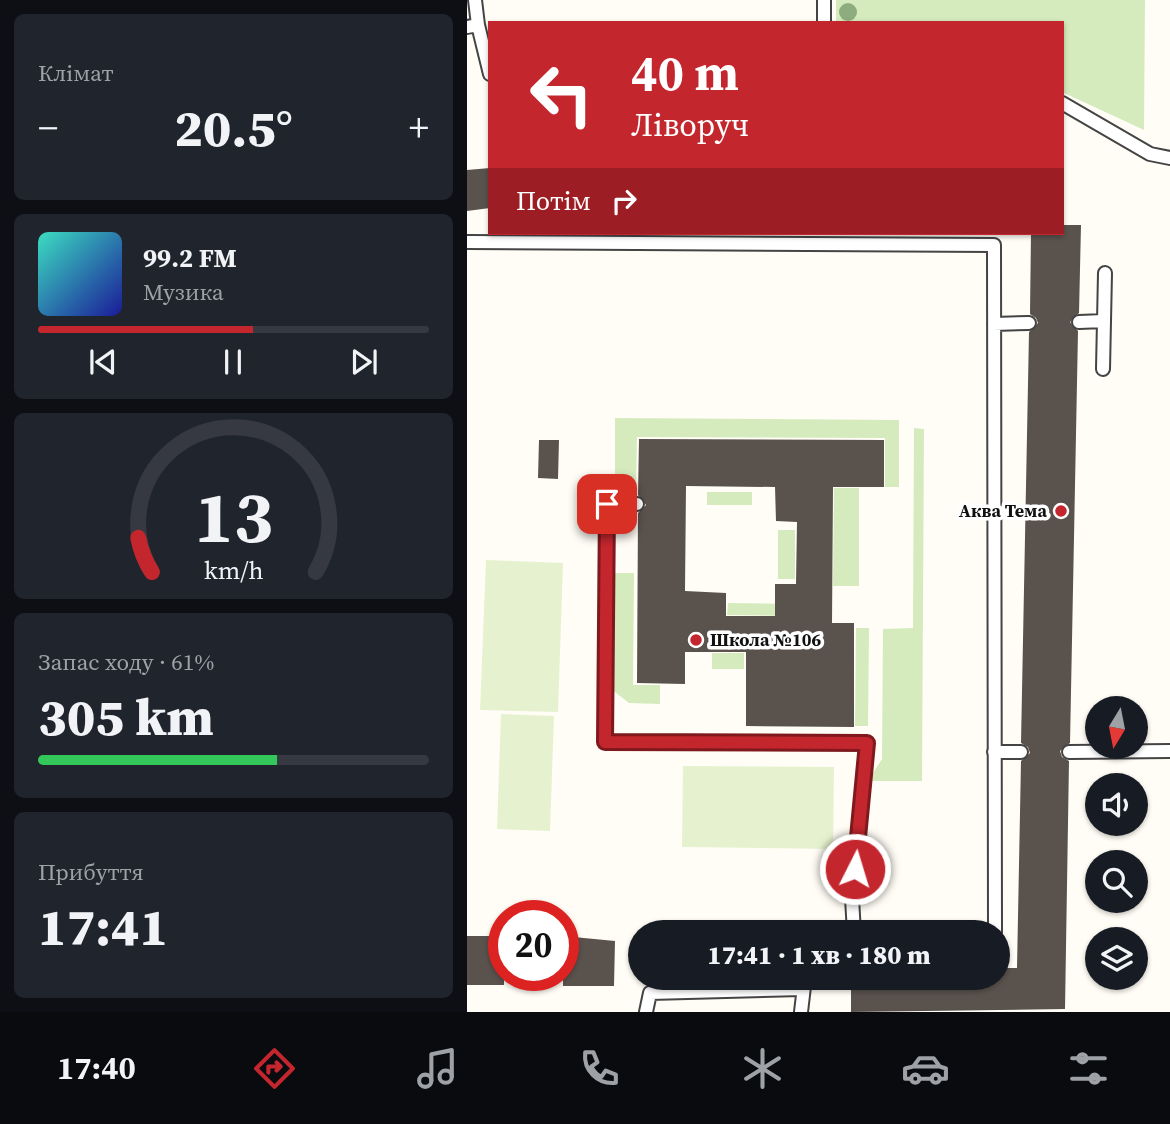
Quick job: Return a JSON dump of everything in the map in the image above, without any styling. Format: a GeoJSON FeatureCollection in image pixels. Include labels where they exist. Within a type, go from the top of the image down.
{"type":"FeatureCollection","features":[{"type":"Feature","properties":{"kind":"lane"},"geometry":{"type":"LineString","coordinates":[[475,0],[473,26],[488,68]]}},
{"type":"Feature","properties":{"kind":"lane"},"geometry":{"type":"LineString","coordinates":[[824,0],[824,21]]}},
{"type":"Feature","properties":{"kind":"lane"},"geometry":{"type":"LineString","coordinates":[[1064,104],[1150,155],[1170,158]]}},
{"type":"Feature","properties":{"kind":"lane"},"geometry":{"type":"LineString","coordinates":[[467,242],[994,245],[995,920]]}},
{"type":"Feature","properties":{"kind":"lane"},"geometry":{"type":"LineString","coordinates":[[1103,369],[1105,272]]}},
{"type":"Feature","properties":{"kind":"lane"},"geometry":{"type":"LineString","coordinates":[[1079,322],[1104,321]]}},
{"type":"Feature","properties":{"kind":"lane"},"geometry":{"type":"LineString","coordinates":[[994,324],[1029,323]]}},
{"type":"Feature","properties":{"kind":"lane"},"geometry":{"type":"LineString","coordinates":[[637,504],[607,504],[605,742],[867,743],[852,898],[853,920]]}},
{"type":"Feature","properties":{"kind":"lane"},"geometry":{"type":"LineString","coordinates":[[1069,752],[1170,751]]}},
{"type":"Feature","properties":{"kind":"lane"},"geometry":{"type":"LineString","coordinates":[[994,752],[1021,752]]}},
{"type":"Feature","properties":{"kind":"lane"},"geometry":{"type":"LineString","coordinates":[[646,1012],[650,993],[701,990]]}},
{"type":"Feature","properties":{"kind":"lane"},"geometry":{"type":"LineString","coordinates":[[801,1012],[803,990]]}},
{"type":"Feature","properties":{"kind":"green space"},"geometry":{"type":"Polygon","coordinates":[[[836,0],[1145,0],[1144,130],[1064,93],[1064,21],[836,21],[836,0]]]}},
{"type":"Feature","properties":{"kind":"green space"},"geometry":{"type":"Polygon","coordinates":[[[615,418],[899,420],[899,487],[885,487],[885,438],[637,437],[636,490],[615,490],[615,418]]]}},
{"type":"Feature","properties":{"kind":"green space"},"geometry":{"type":"Polygon","coordinates":[[[914,428],[924,429],[922,781],[868,781],[882,759],[883,629],[913,628],[914,428]]]}},
{"type":"Feature","properties":{"kind":"green space"},"geometry":{"type":"Polygon","coordinates":[[[834,488],[859,488],[859,586],[833,586],[834,488]]]}},
{"type":"Feature","properties":{"kind":"green space"},"geometry":{"type":"Polygon","coordinates":[[[707,492],[752,492],[752,505],[707,505],[707,492]]]}},
{"type":"Feature","properties":{"kind":"green space"},"geometry":{"type":"Polygon","coordinates":[[[778,530],[795,530],[795,579],[778,579],[778,530]]]}},
{"type":"Feature","properties":{"kind":"green space"},"geometry":{"type":"Polygon","coordinates":[[[486,560],[563,563],[558,712],[480,710],[486,560]]]}},
{"type":"Feature","properties":{"kind":"green space"},"geometry":{"type":"Polygon","coordinates":[[[612,573],[634,573],[633,685],[660,685],[660,704],[629,703],[611,689],[612,573]]]}},
{"type":"Feature","properties":{"kind":"green space"},"geometry":{"type":"Polygon","coordinates":[[[728,603],[796,604],[795,616],[727,615],[728,603]]]}},
{"type":"Feature","properties":{"kind":"green space"},"geometry":{"type":"Polygon","coordinates":[[[856,628],[869,628],[868,726],[855,726],[856,628]]]}},
{"type":"Feature","properties":{"kind":"green space"},"geometry":{"type":"Polygon","coordinates":[[[712,653],[744,653],[744,669],[712,669],[712,653]]]}},
{"type":"Feature","properties":{"kind":"green space"},"geometry":{"type":"Polygon","coordinates":[[[501,714],[554,716],[550,831],[497,829],[501,714]]]}},
{"type":"Feature","properties":{"kind":"green space"},"geometry":{"type":"Polygon","coordinates":[[[683,766],[834,767],[833,849],[682,847],[683,766]]]}},
{"type":"Feature","properties":{"kind":"building"},"geometry":{"type":"Polygon","coordinates":[[[488,168],[488,208],[467,211],[467,170],[488,168]]]}},
{"type":"Feature","properties":{"kind":"building"},"geometry":{"type":"Polygon","coordinates":[[[1064,225],[1081,225],[1079,313],[1070,322],[1078,331],[1070,743],[1060,751],[1062,757],[1069,761],[1065,1009],[851,1012],[851,990],[1010,990],[1010,968],[1017,968],[1021,761],[1030,753],[1028,747],[1021,743],[1029,332],[1038,323],[1030,314],[1031,235],[1064,235],[1064,225]]]}},
{"type":"Feature","properties":{"kind":"building"},"geometry":{"type":"Polygon","coordinates":[[[639,439],[884,440],[884,487],[833,487],[832,623],[854,623],[854,727],[746,726],[746,652],[685,652],[685,684],[637,683],[638,513],[646,505],[638,495],[639,439]],[[686,486],[685,591],[726,593],[726,616],[775,616],[775,584],[796,584],[797,522],[776,521],[775,487],[686,486]]]}},
{"type":"Feature","properties":{"kind":"building"},"geometry":{"type":"Polygon","coordinates":[[[539,440],[559,440],[558,479],[538,478],[539,440]]]}},
{"type":"Feature","properties":{"kind":"building"},"geometry":{"type":"Polygon","coordinates":[[[467,936],[488,936],[488,985],[467,985],[467,936]]]}},
{"type":"Feature","properties":{"kind":"building"},"geometry":{"type":"Polygon","coordinates":[[[579,938],[615,941],[614,986],[579,986],[579,938]]]}},
{"type":"Feature","properties":{"kind":"place","name":"Аква Тема"},"geometry":{"type":"Point","coordinates":[1061,511]}},
{"type":"Feature","properties":{"kind":"place","name":"Школа №106"},"geometry":{"type":"Point","coordinates":[696,640]}},
{"type":"Feature","properties":{"kind":"route"},"geometry":{"type":"LineString","coordinates":[[607,504],[605,742],[867,743],[855,869]]}}]}
